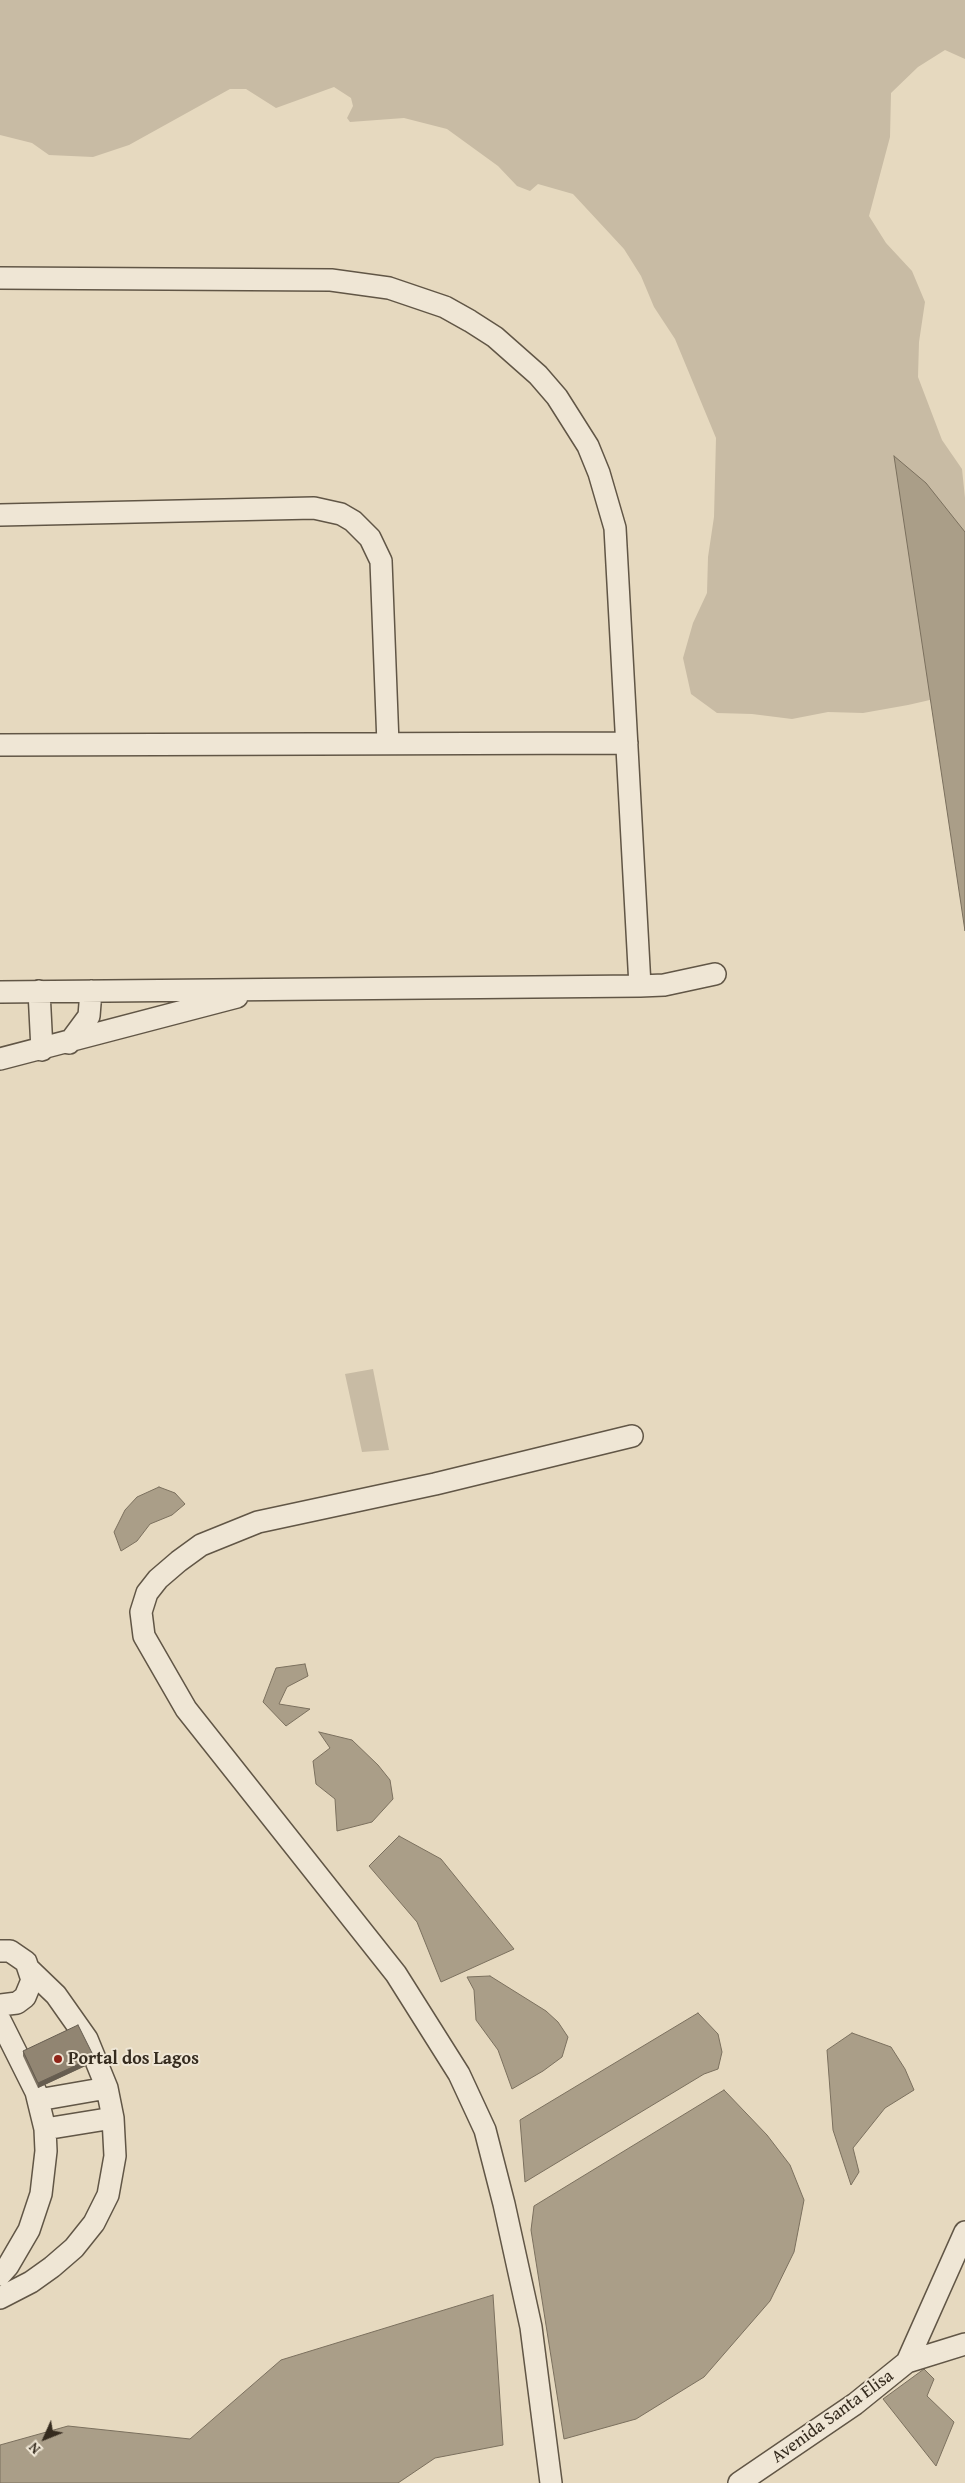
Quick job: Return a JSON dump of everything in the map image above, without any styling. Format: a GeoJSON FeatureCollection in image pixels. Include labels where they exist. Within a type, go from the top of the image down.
{"type":"FeatureCollection","features":[{"type":"Feature","properties":{"kind":"street"},"geometry":{"type":"LineString","coordinates":[[0,278],[331,280],[389,288],[417,296],[453,312],[495,337],[538,375],[557,397],[588,446],[608,500],[615,528],[640,986]]}},
{"type":"Feature","properties":{"kind":"street"},"geometry":{"type":"LineString","coordinates":[[0,515],[314,508],[334,512],[353,521],[370,538],[381,561],[388,744]]}},
{"type":"Feature","properties":{"kind":"street"},"geometry":{"type":"LineString","coordinates":[[0,745],[627,743]]}},
{"type":"Feature","properties":{"kind":"street"},"geometry":{"type":"LineString","coordinates":[[0,992],[640,986],[664,985],[715,974]]}},
{"type":"Feature","properties":{"kind":"street"},"geometry":{"type":"LineString","coordinates":[[0,1059],[69,1043],[267,989]]}},
{"type":"Feature","properties":{"kind":"street"},"geometry":{"type":"LineString","coordinates":[[39,991],[42,1050]]}},
{"type":"Feature","properties":{"kind":"street"},"geometry":{"type":"LineString","coordinates":[[69,1043],[89,1016],[91,991]]}},
{"type":"Feature","properties":{"kind":"street"},"geometry":{"type":"LineString","coordinates":[[551,2483],[531,2327],[506,2213],[485,2130],[459,2074],[396,1974],[186,1709],[144,1636],[141,1612],[146,1592],[179,1561],[201,1545],[258,1522],[435,1484],[632,1436]]}},
{"type":"Feature","properties":{"kind":"street"},"geometry":{"type":"LineString","coordinates":[[0,2005],[17,2003],[25,1997],[32,1980],[26,1962],[3,1947]]}},
{"type":"Feature","properties":{"kind":"street"},"geometry":{"type":"LineString","coordinates":[[0,2298],[31,2282],[52,2267],[74,2248],[94,2224],[108,2195],[115,2156],[113,2118],[107,2088],[87,2039],[56,1995],[30,1970]]}},
{"type":"Feature","properties":{"kind":"street"},"geometry":{"type":"LineString","coordinates":[[0,2020],[38,2100],[45,2129],[46,2151],[41,2194],[36,2212],[21,2246],[0,2275]]}},
{"type":"Feature","properties":{"kind":"street"},"geometry":{"type":"LineString","coordinates":[[38,2100],[107,2088]]}},
{"type":"Feature","properties":{"kind":"street"},"geometry":{"type":"LineString","coordinates":[[45,2129],[113,2118]]}},
{"type":"Feature","properties":{"kind":"street","name":"Avenida Santa Elisa"},"geometry":{"type":"LineString","coordinates":[[740,2483],[855,2404],[907,2362],[965,2232]]}},
{"type":"Feature","properties":{"kind":"street"},"geometry":{"type":"LineString","coordinates":[[907,2362],[965,2344]]}},
{"type":"Feature","properties":{"kind":"shaded area"},"geometry":{"type":"Polygon","coordinates":[[[0,0],[965,0],[965,59],[945,50],[918,67],[891,93],[890,137],[869,216],[886,243],[912,271],[925,302],[919,342],[918,377],[942,440],[962,469],[965,498],[965,688],[943,697],[908,705],[863,713],[828,712],[792,719],[752,714],[717,713],[691,694],[683,658],[693,623],[707,593],[708,557],[714,517],[716,438],[675,339],[654,307],[641,276],[624,249],[573,194],[538,184],[530,191],[517,186],[498,166],[447,129],[404,118],[350,122],[347,118],[353,106],[351,98],[334,87],[276,108],[246,89],[230,89],[129,145],[93,157],[49,155],[32,143],[0,135],[0,0]]]}},
{"type":"Feature","properties":{"kind":"shaded area"},"geometry":{"type":"Polygon","coordinates":[[[894,456],[926,483],[965,532],[965,931],[894,456]]]}},
{"type":"Feature","properties":{"kind":"shaded area"},"geometry":{"type":"Polygon","coordinates":[[[373,1369],[389,1450],[362,1452],[345,1374],[373,1369]]]}},
{"type":"Feature","properties":{"kind":"shaded area"},"geometry":{"type":"Polygon","coordinates":[[[159,1487],[175,1493],[185,1504],[172,1515],[150,1524],[137,1541],[121,1551],[114,1532],[125,1510],[137,1497],[159,1487]]]}},
{"type":"Feature","properties":{"kind":"shaded area"},"geometry":{"type":"Polygon","coordinates":[[[305,1664],[308,1676],[287,1687],[279,1704],[310,1709],[286,1726],[263,1702],[276,1668],[305,1664]]]}},
{"type":"Feature","properties":{"kind":"shaded area"},"geometry":{"type":"Polygon","coordinates":[[[319,1732],[352,1740],[378,1765],[390,1780],[393,1799],[372,1822],[337,1831],[335,1799],[316,1784],[313,1761],[330,1748],[319,1732]]]}},
{"type":"Feature","properties":{"kind":"shaded area"},"geometry":{"type":"Polygon","coordinates":[[[399,1836],[441,1859],[514,1949],[441,1982],[417,1922],[369,1866],[399,1836]]]}},
{"type":"Feature","properties":{"kind":"shaded area"},"geometry":{"type":"Polygon","coordinates":[[[490,1976],[546,2011],[558,2022],[568,2037],[562,2057],[543,2071],[512,2089],[498,2050],[476,2020],[474,1990],[467,1977],[490,1976]]]}},
{"type":"Feature","properties":{"kind":"shaded area"},"geometry":{"type":"Polygon","coordinates":[[[698,2013],[718,2034],[722,2052],[718,2069],[704,2074],[525,2182],[520,2120],[698,2013]]]}},
{"type":"Feature","properties":{"kind":"shaded area"},"geometry":{"type":"Polygon","coordinates":[[[852,2033],[891,2047],[905,2069],[914,2090],[885,2108],[853,2148],[859,2172],[851,2185],[833,2130],[827,2050],[852,2033]]]}},
{"type":"Feature","properties":{"kind":"shaded area"},"geometry":{"type":"Polygon","coordinates":[[[724,2090],[767,2135],[790,2165],[804,2200],[794,2252],[770,2301],[704,2377],[636,2419],[564,2439],[531,2230],[534,2206],[724,2090]]]}},
{"type":"Feature","properties":{"kind":"shaded area"},"geometry":{"type":"Polygon","coordinates":[[[493,2295],[503,2445],[435,2458],[398,2483],[0,2483],[0,2445],[68,2426],[190,2439],[281,2360],[493,2295]]]}},
{"type":"Feature","properties":{"kind":"shaded area"},"geometry":{"type":"Polygon","coordinates":[[[924,2369],[934,2379],[927,2396],[954,2422],[936,2466],[883,2399],[924,2369]]]}},
{"type":"Feature","properties":{"kind":"building","name":"Portal dos Lagos"},"geometry":{"type":"Polygon","coordinates":[[[78,2025],[94,2057],[38,2083],[23,2051],[78,2025]]]}},
{"type":"Feature","properties":{"kind":"place","name":"Portal dos Lagos"},"geometry":{"type":"Point","coordinates":[58,2059]}}]}
